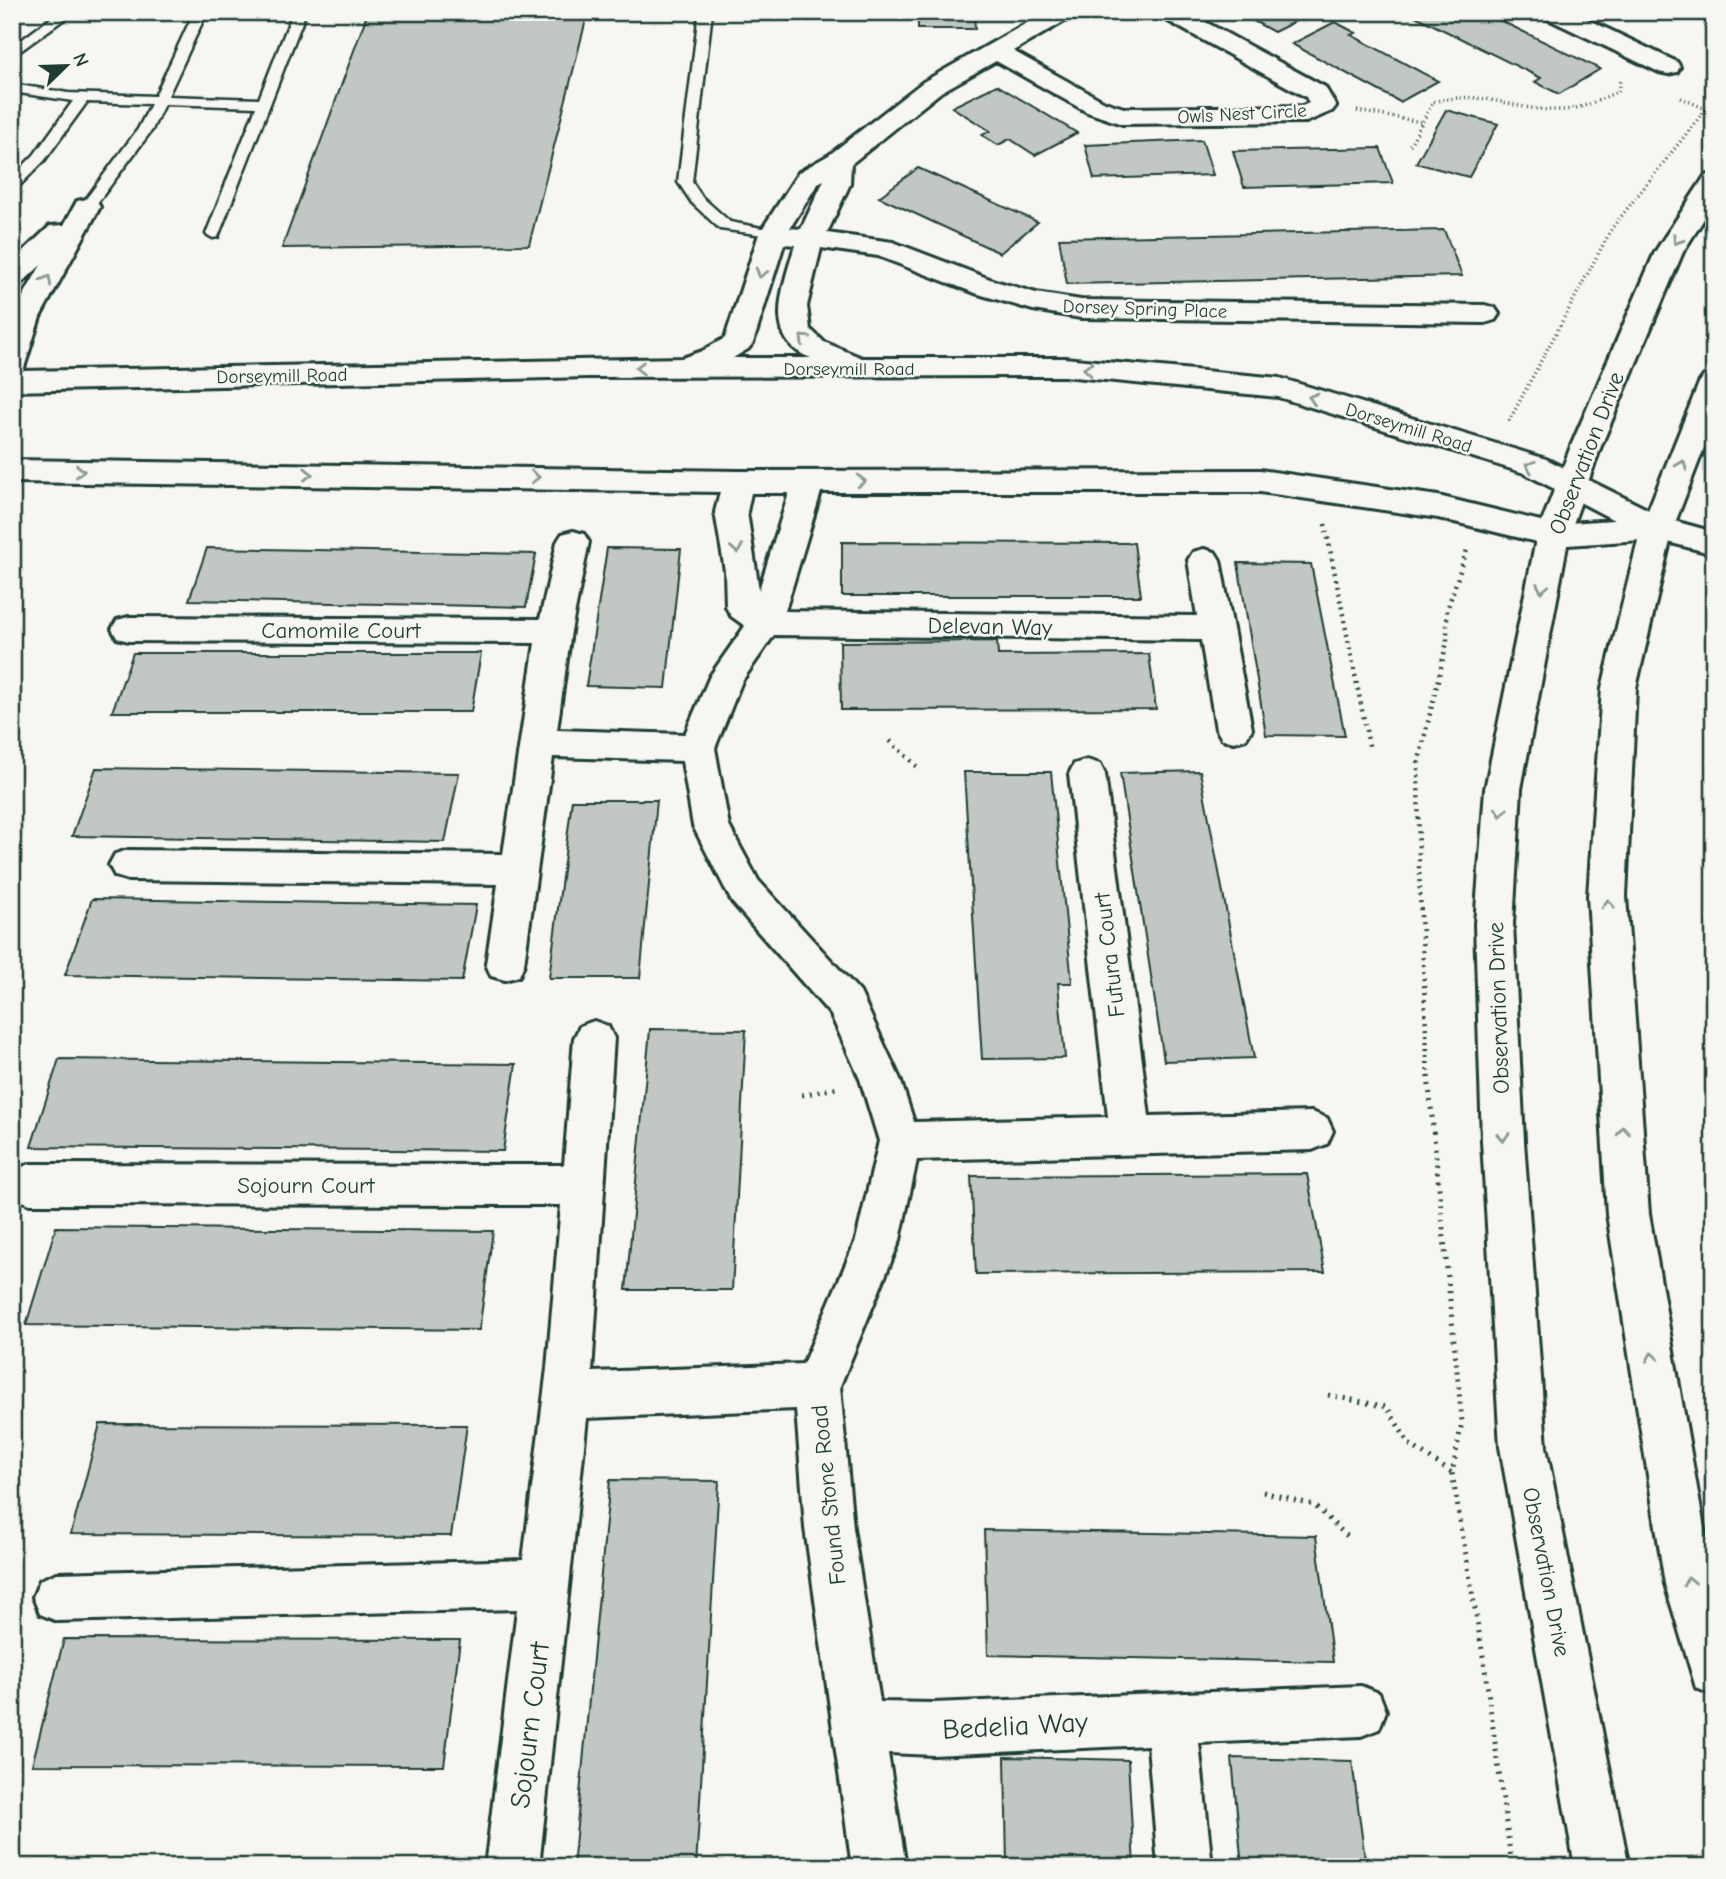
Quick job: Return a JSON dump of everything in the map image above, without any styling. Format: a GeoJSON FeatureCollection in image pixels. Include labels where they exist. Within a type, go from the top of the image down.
{"type":"FeatureCollection","features":[{"type":"Feature","properties":{"kind":"street"},"geometry":{"type":"LineString","coordinates":[[678,368],[712,358],[738,343],[774,234],[808,178],[838,162],[932,87],[1064,12]]}},
{"type":"Feature","properties":{"kind":"street","name":"Owls Nest Circle"},"geometry":{"type":"LineString","coordinates":[[994,51],[1096,107],[1122,116],[1306,114],[1323,106],[1316,92],[1169,12]]}},
{"type":"Feature","properties":{"kind":"street"},"geometry":{"type":"LineString","coordinates":[[1571,15],[1668,67]]}},
{"type":"Feature","properties":{"kind":"street"},"geometry":{"type":"LineString","coordinates":[[838,162],[837,184],[810,239],[793,306],[796,332],[814,349],[864,368]]}},
{"type":"Feature","properties":{"kind":"street","name":"Observation Drive"},"geometry":{"type":"LineString","coordinates":[[1602,1867],[1523,1447],[1503,1141],[1494,924],[1503,789],[1553,535],[1586,446],[1669,252],[1714,182]]}},
{"type":"Feature","properties":{"kind":"street"},"geometry":{"type":"LineString","coordinates":[[12,278],[87,207]]}},
{"type":"Feature","properties":{"kind":"street"},"geometry":{"type":"LineString","coordinates":[[12,365],[26,317],[87,207]]}},
{"type":"Feature","properties":{"kind":"street","name":"Dorsey Spring Place"},"geometry":{"type":"LineString","coordinates":[[774,234],[883,248],[985,287],[1033,301],[1081,309],[1485,314]]}},
{"type":"Feature","properties":{"kind":"street","name":"Dorseymill Road"},"geometry":{"type":"LineString","coordinates":[[12,382],[678,368],[1064,367],[1280,388],[1535,466],[1657,528],[1714,542]]}},
{"type":"Feature","properties":{"kind":"street"},"geometry":{"type":"LineString","coordinates":[[1714,383],[1657,528],[1619,688],[1607,896],[1628,1214],[1689,1584],[1714,1670]]}},
{"type":"Feature","properties":{"kind":"street","name":"Dorseymill Road"},"geometry":{"type":"LineString","coordinates":[[12,471],[738,482],[1259,481],[1438,507],[1553,535],[1657,528]]}},
{"type":"Feature","properties":{"kind":"street"},"geometry":{"type":"LineString","coordinates":[[738,482],[731,512],[741,571],[743,607],[765,623]]}},
{"type":"Feature","properties":{"kind":"street"},"geometry":{"type":"LineString","coordinates":[[808,482],[765,623],[727,676],[697,748],[711,826],[722,848],[745,891],[846,1004],[880,1079],[900,1141],[1312,1131]]}},
{"type":"Feature","properties":{"kind":"street"},"geometry":{"type":"LineString","coordinates":[[505,964],[554,631],[573,542]]}},
{"type":"Feature","properties":{"kind":"street"},"geometry":{"type":"LineString","coordinates":[[1204,560],[1234,729]]}},
{"type":"Feature","properties":{"kind":"street","name":"Delevan Way"},"geometry":{"type":"LineString","coordinates":[[765,623],[1215,628]]}},
{"type":"Feature","properties":{"kind":"street","name":"Camomile Court"},"geometry":{"type":"LineString","coordinates":[[129,629],[554,631]]}},
{"type":"Feature","properties":{"kind":"street"},"geometry":{"type":"LineString","coordinates":[[539,743],[697,748]]}},
{"type":"Feature","properties":{"kind":"street","name":"Futura Court"},"geometry":{"type":"LineString","coordinates":[[1087,774],[1131,1136]]}},
{"type":"Feature","properties":{"kind":"street"},"geometry":{"type":"LineString","coordinates":[[128,865],[519,869]]}},
{"type":"Feature","properties":{"kind":"street","name":"Sojourn Court"},"geometry":{"type":"LineString","coordinates":[[512,1867],[567,1396],[594,1038]]}},
{"type":"Feature","properties":{"kind":"street","name":"Found Stone Road"},"geometry":{"type":"LineString","coordinates":[[879,1867],[829,1528],[817,1386],[878,1240],[900,1141]]}},
{"type":"Feature","properties":{"kind":"street","name":"Sojourn Court"},"geometry":{"type":"LineString","coordinates":[[30,1184],[582,1185]]}},
{"type":"Feature","properties":{"kind":"street"},"geometry":{"type":"LineString","coordinates":[[567,1396],[817,1386]]}},
{"type":"Feature","properties":{"kind":"street"},"geometry":{"type":"LineString","coordinates":[[57,1597],[547,1584]]}},
{"type":"Feature","properties":{"kind":"street","name":"Bedelia Way"},"geometry":{"type":"LineString","coordinates":[[859,1727],[933,1729],[1361,1712]]}},
{"type":"Feature","properties":{"kind":"street"},"geometry":{"type":"LineString","coordinates":[[1171,1718],[1185,1867]]}},
{"type":"Feature","properties":{"kind":"lane"},"geometry":{"type":"LineString","coordinates":[[12,53],[68,12]]}},
{"type":"Feature","properties":{"kind":"lane"},"geometry":{"type":"LineString","coordinates":[[87,207],[145,130],[201,12]]}},
{"type":"Feature","properties":{"kind":"lane"},"geometry":{"type":"LineString","coordinates":[[213,234],[300,12]]}},
{"type":"Feature","properties":{"kind":"lane"},"geometry":{"type":"LineString","coordinates":[[706,12],[685,182],[697,200],[725,226],[774,234]]}},
{"type":"Feature","properties":{"kind":"lane"},"geometry":{"type":"LineString","coordinates":[[12,88],[83,97],[264,103]]}},
{"type":"Feature","properties":{"kind":"lane"},"geometry":{"type":"LineString","coordinates":[[12,186],[39,158],[83,97]]}},
{"type":"Feature","properties":{"kind":"path"},"geometry":{"type":"LineString","coordinates":[[1409,145],[1433,102],[1453,95],[1477,94],[1537,109],[1563,110],[1592,104],[1618,91],[1621,73]]}},
{"type":"Feature","properties":{"kind":"path"},"geometry":{"type":"LineString","coordinates":[[1670,94],[1706,109]]}},
{"type":"Feature","properties":{"kind":"path"},"geometry":{"type":"LineString","coordinates":[[1497,455],[1513,411],[1612,228],[1706,109],[1714,103]]}},
{"type":"Feature","properties":{"kind":"path"},"geometry":{"type":"LineString","coordinates":[[1323,106],[1422,122]]}},
{"type":"Feature","properties":{"kind":"path"},"geometry":{"type":"LineString","coordinates":[[1494,520],[1468,546],[1447,610],[1447,642],[1418,764],[1425,1048],[1441,1188],[1462,1422],[1452,1473],[1484,1662],[1512,1867]]}},
{"type":"Feature","properties":{"kind":"path"},"geometry":{"type":"LineString","coordinates":[[1324,522],[1370,750]]}},
{"type":"Feature","properties":{"kind":"path"},"geometry":{"type":"LineString","coordinates":[[890,741],[920,769]]}},
{"type":"Feature","properties":{"kind":"path"},"geometry":{"type":"LineString","coordinates":[[1328,1395],[1387,1407],[1409,1444],[1452,1473]]}},
{"type":"Feature","properties":{"kind":"path"},"geometry":{"type":"LineString","coordinates":[[1264,1492],[1314,1505],[1347,1536]]}},
{"type":"Feature","properties":{"kind":"building"},"geometry":{"type":"Polygon","coordinates":[[[368,12],[588,12],[529,245],[282,248],[368,12]]]}},
{"type":"Feature","properties":{"kind":"building"},"geometry":{"type":"Polygon","coordinates":[[[918,12],[974,12],[975,29],[918,29],[918,12]]]}},
{"type":"Feature","properties":{"kind":"building"},"geometry":{"type":"Polygon","coordinates":[[[1237,12],[1307,12],[1310,14],[1274,32],[1237,12]]]}},
{"type":"Feature","properties":{"kind":"building"},"geometry":{"type":"Polygon","coordinates":[[[1483,12],[1600,69],[1559,94],[1535,82],[1541,78],[1409,13],[1483,12]]]}},
{"type":"Feature","properties":{"kind":"building"},"geometry":{"type":"Polygon","coordinates":[[[1335,22],[1356,33],[1351,35],[1438,81],[1400,102],[1292,44],[1335,22]]]}},
{"type":"Feature","properties":{"kind":"building"},"geometry":{"type":"Polygon","coordinates":[[[997,85],[1077,133],[1035,155],[1010,139],[998,145],[982,135],[990,131],[952,107],[997,85]]]}},
{"type":"Feature","properties":{"kind":"building"},"geometry":{"type":"Polygon","coordinates":[[[1446,110],[1498,124],[1469,177],[1416,163],[1446,110]]]}},
{"type":"Feature","properties":{"kind":"building"},"geometry":{"type":"Polygon","coordinates":[[[1202,140],[1213,175],[1094,179],[1085,145],[1202,140]]]}},
{"type":"Feature","properties":{"kind":"building"},"geometry":{"type":"Polygon","coordinates":[[[1380,148],[1393,183],[1244,187],[1233,151],[1380,148]]]}},
{"type":"Feature","properties":{"kind":"building"},"geometry":{"type":"Polygon","coordinates":[[[918,168],[1038,222],[1000,253],[879,197],[918,168]]]}},
{"type":"Feature","properties":{"kind":"building"},"geometry":{"type":"Polygon","coordinates":[[[1444,230],[1462,276],[1067,284],[1059,238],[1444,230]]]}},
{"type":"Feature","properties":{"kind":"building"},"geometry":{"type":"Polygon","coordinates":[[[842,542],[1134,543],[1141,596],[842,596],[842,542]]]}},
{"type":"Feature","properties":{"kind":"building"},"geometry":{"type":"Polygon","coordinates":[[[207,548],[536,554],[526,607],[189,600],[207,548]]]}},
{"type":"Feature","properties":{"kind":"building"},"geometry":{"type":"Polygon","coordinates":[[[607,548],[681,549],[666,688],[586,686],[607,548]]]}},
{"type":"Feature","properties":{"kind":"building"},"geometry":{"type":"Polygon","coordinates":[[[1238,563],[1311,564],[1345,736],[1266,735],[1238,563]]]}},
{"type":"Feature","properties":{"kind":"building"},"geometry":{"type":"Polygon","coordinates":[[[997,641],[998,655],[1149,654],[1156,709],[841,710],[840,642],[997,641]]]}},
{"type":"Feature","properties":{"kind":"building"},"geometry":{"type":"Polygon","coordinates":[[[133,653],[481,653],[471,712],[112,712],[133,653]]]}},
{"type":"Feature","properties":{"kind":"building"},"geometry":{"type":"Polygon","coordinates":[[[96,768],[459,773],[445,842],[72,836],[96,768]]]}},
{"type":"Feature","properties":{"kind":"building"},"geometry":{"type":"Polygon","coordinates":[[[1200,771],[1254,1058],[1164,1061],[1120,773],[1200,771]]]}},
{"type":"Feature","properties":{"kind":"building"},"geometry":{"type":"Polygon","coordinates":[[[964,772],[1051,772],[1072,983],[1058,983],[1065,1058],[982,1059],[964,772]]]}},
{"type":"Feature","properties":{"kind":"building"},"geometry":{"type":"Polygon","coordinates":[[[572,800],[657,800],[640,978],[549,978],[572,800]]]}},
{"type":"Feature","properties":{"kind":"building"},"geometry":{"type":"Polygon","coordinates":[[[92,899],[476,905],[462,981],[65,975],[92,899]]]}},
{"type":"Feature","properties":{"kind":"building"},"geometry":{"type":"Polygon","coordinates":[[[650,1029],[746,1030],[732,1290],[626,1290],[650,1029]]]}},
{"type":"Feature","properties":{"kind":"building"},"geometry":{"type":"Polygon","coordinates":[[[59,1059],[516,1064],[503,1151],[31,1147],[59,1059]]]}},
{"type":"Feature","properties":{"kind":"building"},"geometry":{"type":"Polygon","coordinates":[[[1307,1174],[1325,1272],[976,1274],[971,1176],[1307,1174]]]}},
{"type":"Feature","properties":{"kind":"building"},"geometry":{"type":"Polygon","coordinates":[[[56,1227],[493,1231],[479,1330],[26,1325],[56,1227]]]}},
{"type":"Feature","properties":{"kind":"building"},"geometry":{"type":"Polygon","coordinates":[[[100,1424],[467,1425],[451,1536],[71,1534],[100,1424]]]}},
{"type":"Feature","properties":{"kind":"building"},"geometry":{"type":"Polygon","coordinates":[[[610,1480],[719,1481],[696,1867],[573,1867],[610,1480]]]}},
{"type":"Feature","properties":{"kind":"building"},"geometry":{"type":"Polygon","coordinates":[[[984,1530],[1316,1536],[1333,1662],[988,1655],[984,1530]]]}},
{"type":"Feature","properties":{"kind":"building"},"geometry":{"type":"Polygon","coordinates":[[[64,1639],[460,1640],[444,1766],[32,1765],[64,1639]]]}},
{"type":"Feature","properties":{"kind":"building"},"geometry":{"type":"Polygon","coordinates":[[[1005,1757],[1128,1760],[1134,1867],[1007,1867],[1005,1757]]]}},
{"type":"Feature","properties":{"kind":"building"},"geometry":{"type":"Polygon","coordinates":[[[1232,1758],[1352,1761],[1366,1867],[1242,1867],[1232,1758]]]}}]}
